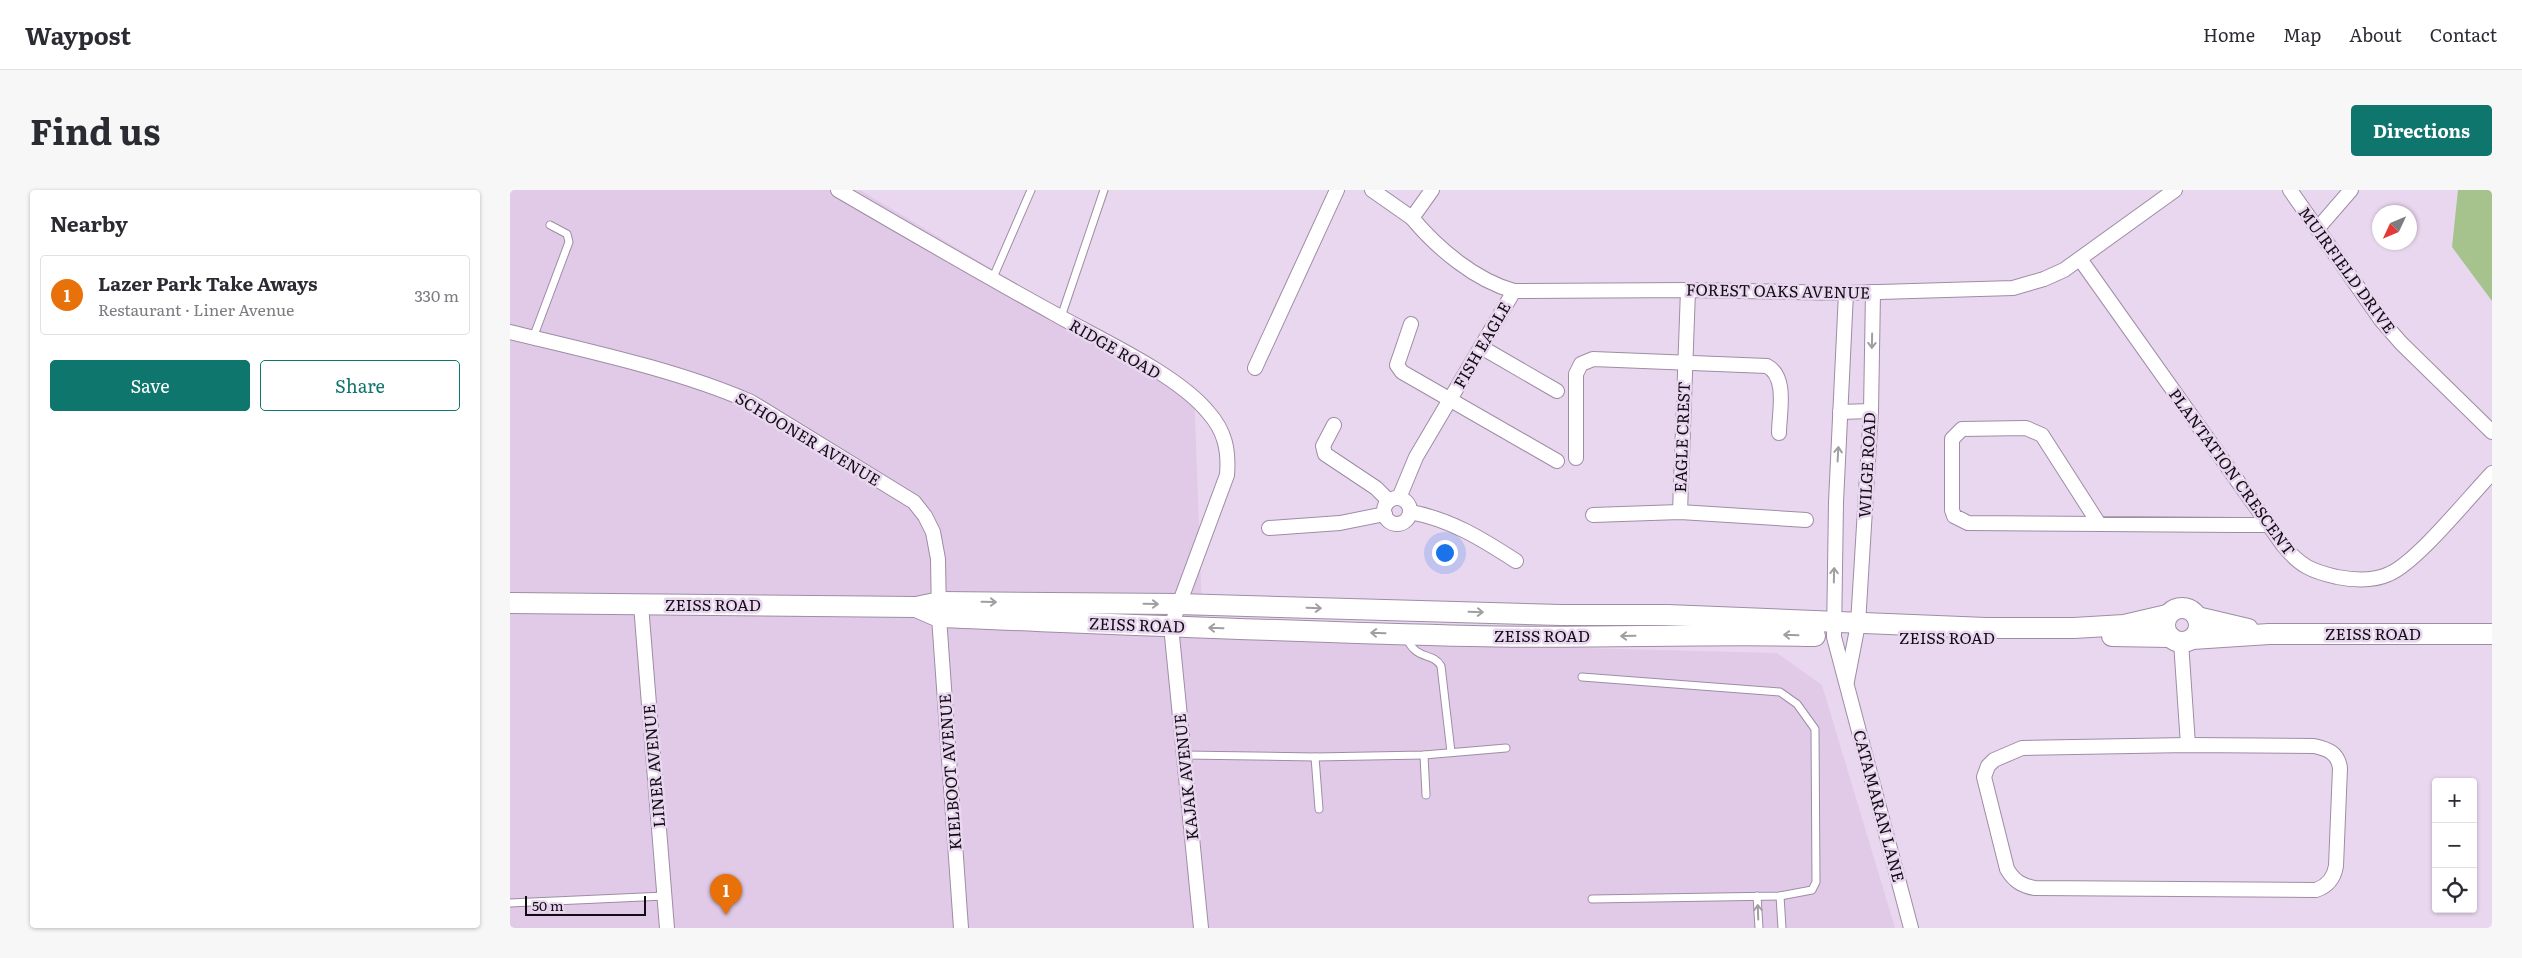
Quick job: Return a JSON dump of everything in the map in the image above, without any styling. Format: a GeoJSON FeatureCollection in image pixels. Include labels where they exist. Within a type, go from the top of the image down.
{"type":"FeatureCollection","features":[{"type":"Feature","properties":{"kind":"street","name":"RIDGE ROAD"},"geometry":{"type":"LineString","coordinates":[[838,190],[992,280],[1127,354],[1194,398],[1209,412],[1226,442],[1228,457],[1227,475],[1171,626]]}},
{"type":"Feature","properties":{"kind":"street"},"geometry":{"type":"LineString","coordinates":[[1255,368],[1336,190]]}},
{"type":"Feature","properties":{"kind":"street","name":"FOREST OAKS AVENUE"},"geometry":{"type":"LineString","coordinates":[[1372,190],[1412,218],[1444,250],[1492,283],[1514,291],[1688,290],[1846,293],[2013,288],[2044,279],[2080,259],[2175,190]]}},
{"type":"Feature","properties":{"kind":"street"},"geometry":{"type":"LineString","coordinates":[[1412,218],[1432,190]]}},
{"type":"Feature","properties":{"kind":"street","name":"MUIRFIELD DRIVE"},"geometry":{"type":"LineString","coordinates":[[2290,190],[2388,328],[2492,432]]}},
{"type":"Feature","properties":{"kind":"street"},"geometry":{"type":"LineString","coordinates":[[2318,228],[2351,190]]}},
{"type":"Feature","properties":{"kind":"street","name":"PLANTATION CRESCENT"},"geometry":{"type":"LineString","coordinates":[[2080,259],[2269,525],[2296,560],[2318,573],[2361,579],[2388,574],[2413,557],[2492,473]]}},
{"type":"Feature","properties":{"kind":"street","name":"EAGLE CREST"},"geometry":{"type":"LineString","coordinates":[[1680,512],[1688,290]]}},
{"type":"Feature","properties":{"kind":"street","name":"FISH EAGLE"},"geometry":{"type":"LineString","coordinates":[[1391,504],[1416,457],[1514,291]]}},
{"type":"Feature","properties":{"kind":"street","name":"WILGE ROAD"},"geometry":{"type":"LineString","coordinates":[[1856,630],[1870,411],[1873,292]]}},
{"type":"Feature","properties":{"kind":"street","name":"WILGE ROAD"},"geometry":{"type":"LineString","coordinates":[[1834,630],[1840,412],[1846,293]]}},
{"type":"Feature","properties":{"kind":"street","name":"FISH EAGLE"},"geometry":{"type":"LineString","coordinates":[[1411,324],[1397,364],[1402,372],[1557,461]]}},
{"type":"Feature","properties":{"kind":"street","name":"SCHOONER AVENUE"},"geometry":{"type":"LineString","coordinates":[[510,332],[726,391],[781,419],[914,502],[925,516],[933,532],[938,559],[940,609]]}},
{"type":"Feature","properties":{"kind":"street"},"geometry":{"type":"LineString","coordinates":[[1481,347],[1557,391]]}},
{"type":"Feature","properties":{"kind":"street","name":"EAGLE CREST"},"geometry":{"type":"LineString","coordinates":[[1576,458],[1576,374],[1581,364],[1593,359],[1767,366],[1774,370],[1780,382],[1779,434]]}},
{"type":"Feature","properties":{"kind":"street"},"geometry":{"type":"LineString","coordinates":[[1840,412],[1870,411]]}},
{"type":"Feature","properties":{"kind":"street"},"geometry":{"type":"LineString","coordinates":[[1334,425],[1323,446],[1325,454],[1376,488],[1391,504]]}},
{"type":"Feature","properties":{"kind":"street"},"geometry":{"type":"LineString","coordinates":[[2099,524],[2042,435],[2026,428],[1962,429],[1952,439],[1952,510],[1954,516],[1968,523],[2099,524],[2269,525]]}},
{"type":"Feature","properties":{"kind":"street"},"geometry":{"type":"LineString","coordinates":[[1269,528],[1340,523],[1391,504],[1407,503],[1410,512],[1405,521],[1396,524],[1387,518],[1391,504]]}},
{"type":"Feature","properties":{"kind":"street"},"geometry":{"type":"LineString","coordinates":[[1410,512],[1437,518],[1458,526],[1516,561]]}},
{"type":"Feature","properties":{"kind":"street","name":"EAGLE CREST"},"geometry":{"type":"LineString","coordinates":[[1592,514],[1680,512],[1806,520]]}},
{"type":"Feature","properties":{"kind":"street","name":"ZEISS ROAD"},"geometry":{"type":"LineString","coordinates":[[510,603],[916,607],[1171,626],[1473,636],[1752,634],[1834,630],[2074,628],[2124,625],[2167,615]]}},
{"type":"Feature","properties":{"kind":"street","name":"ZEISS ROAD"},"geometry":{"type":"LineString","coordinates":[[940,609],[1178,604],[1561,615],[1667,615],[1834,630]]}},
{"type":"Feature","properties":{"kind":"street","name":"LINER AVENUE"},"geometry":{"type":"LineString","coordinates":[[641,605],[668,928]]}},
{"type":"Feature","properties":{"kind":"street"},"geometry":{"type":"LineString","coordinates":[[2181,639],[2199,629],[2198,617],[2189,609],[2183,607],[2177,608],[2167,615],[2164,626],[2181,639],[2188,745]]}},
{"type":"Feature","properties":{"kind":"street","name":"KIELBOOT AVENUE"},"geometry":{"type":"LineString","coordinates":[[940,609],[961,928]]}},
{"type":"Feature","properties":{"kind":"street","name":"ZEISS ROAD"},"geometry":{"type":"LineString","coordinates":[[2198,617],[2270,634]]}},
{"type":"Feature","properties":{"kind":"street","name":"KAJAK AVENUE"},"geometry":{"type":"LineString","coordinates":[[1171,626],[1201,928]]}},
{"type":"Feature","properties":{"kind":"street","name":"CATAMARAN LANE"},"geometry":{"type":"LineString","coordinates":[[1834,630],[1911,928]]}},
{"type":"Feature","properties":{"kind":"street","name":"ZEISS ROAD"},"geometry":{"type":"LineString","coordinates":[[1856,630],[2181,639],[2270,634],[2487,632]]}},
{"type":"Feature","properties":{"kind":"street","name":"CATAMARAN LANE"},"geometry":{"type":"LineString","coordinates":[[1847,684],[1856,630]]}},
{"type":"Feature","properties":{"kind":"street"},"geometry":{"type":"LineString","coordinates":[[2188,745],[2314,746],[2330,750],[2336,755],[2340,768],[2336,866],[2334,874],[2324,888],[2316,890],[2035,888],[2026,887],[2012,877],[2007,869],[1984,778],[1988,766],[1994,760],[2022,748],[2188,745]]}},
{"type":"Feature","properties":{"kind":"lane"},"geometry":{"type":"LineString","coordinates":[[992,280],[1031,190]]}},
{"type":"Feature","properties":{"kind":"lane"},"geometry":{"type":"LineString","coordinates":[[1060,317],[1104,190]]}},
{"type":"Feature","properties":{"kind":"lane"},"geometry":{"type":"LineString","coordinates":[[533,338],[569,242],[566,234],[550,225]]}},
{"type":"Feature","properties":{"kind":"lane"},"geometry":{"type":"LineString","coordinates":[[1405,634],[1417,654],[1439,662],[1441,666],[1451,752]]}},
{"type":"Feature","properties":{"kind":"lane"},"geometry":{"type":"LineString","coordinates":[[1582,676],[1780,692],[1797,704],[1815,730],[1816,882],[1812,890],[1780,896],[1592,899]]}},
{"type":"Feature","properties":{"kind":"lane"},"geometry":{"type":"LineString","coordinates":[[1184,755],[1315,757],[1424,755],[1506,748]]}},
{"type":"Feature","properties":{"kind":"lane"},"geometry":{"type":"LineString","coordinates":[[1424,755],[1426,794]]}},
{"type":"Feature","properties":{"kind":"lane"},"geometry":{"type":"LineString","coordinates":[[1315,757],[1319,809]]}},
{"type":"Feature","properties":{"kind":"lane"},"geometry":{"type":"LineString","coordinates":[[510,903],[665,896]]}},
{"type":"Feature","properties":{"kind":"lane"},"geometry":{"type":"LineString","coordinates":[[1757,896],[1759,928]]}},
{"type":"Feature","properties":{"kind":"lane"},"geometry":{"type":"LineString","coordinates":[[1780,896],[1782,928]]}},
{"type":"Feature","properties":{"kind":"shaded area"},"geometry":{"type":"Polygon","coordinates":[[[510,190],[860,190],[1194,390],[1203,638],[1777,653],[1822,685],[1895,928],[510,928],[510,190]]]}},
{"type":"Feature","properties":{"kind":"green space"},"geometry":{"type":"Polygon","coordinates":[[[2458,190],[2492,190],[2492,301],[2452,247],[2458,190]]]}},
{"type":"Feature","properties":{"kind":"place","name":"Lazer Park Take Aways"},"geometry":{"type":"Point","coordinates":[726,915]}}]}
